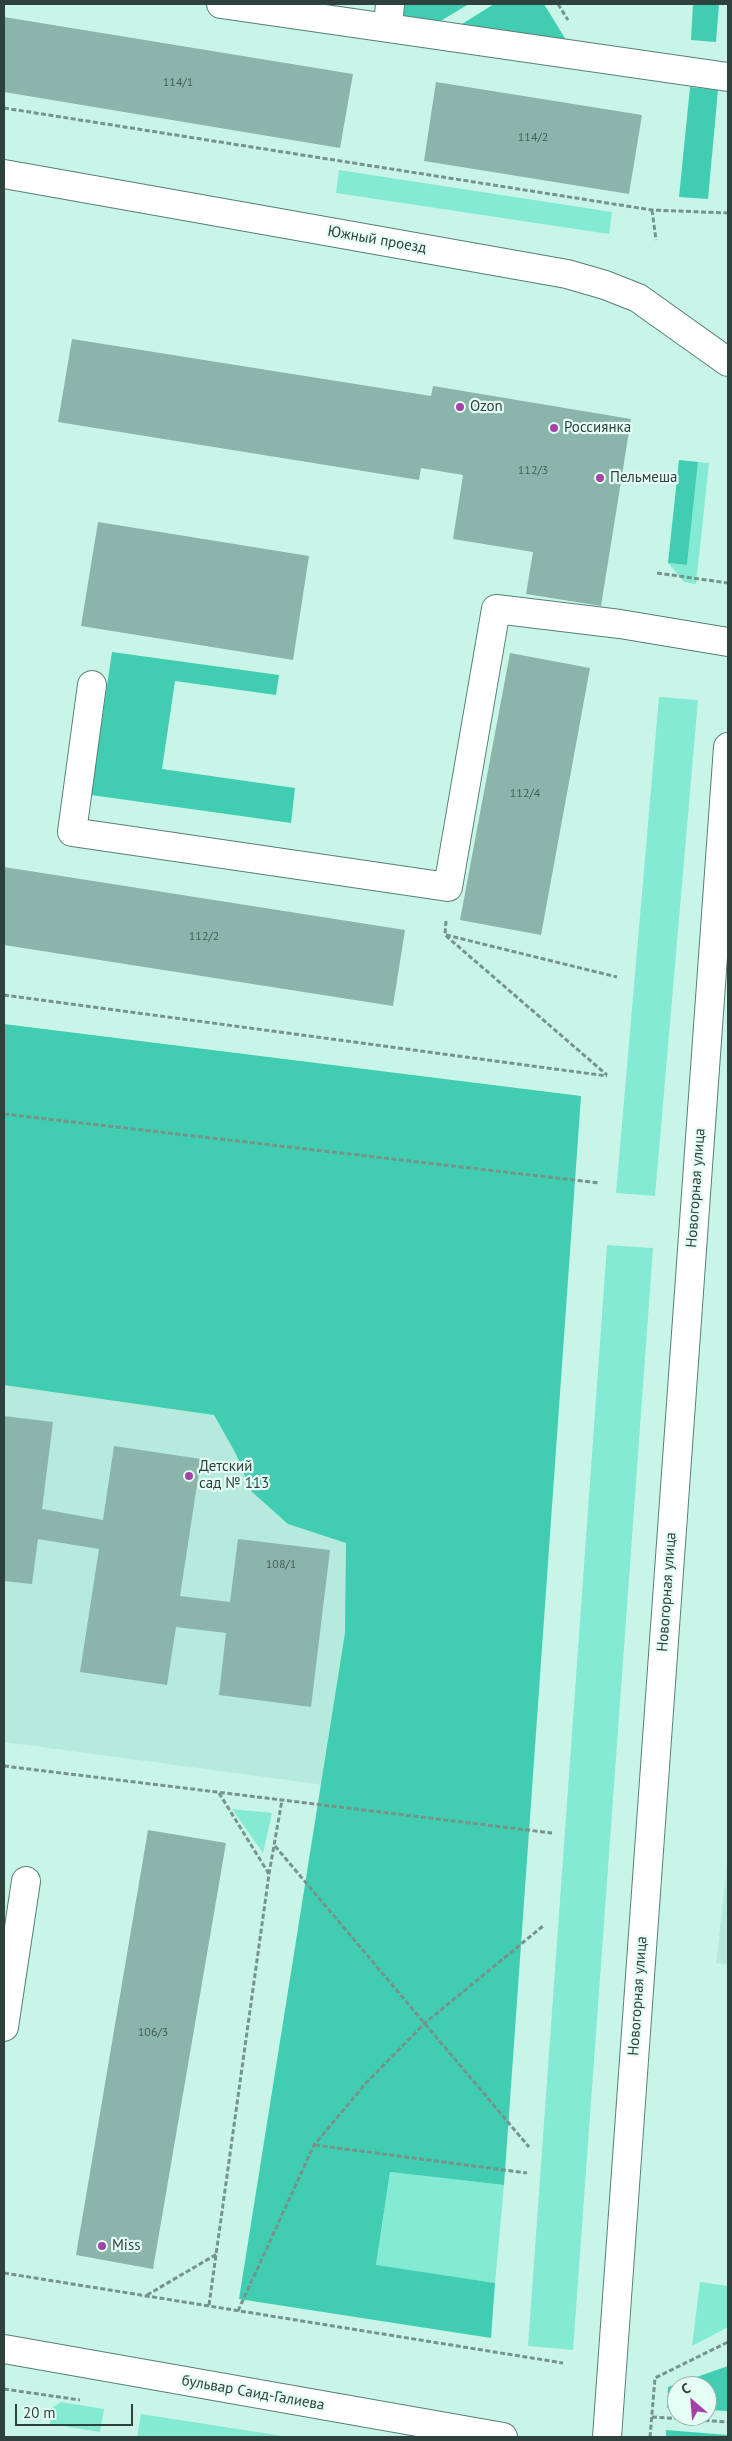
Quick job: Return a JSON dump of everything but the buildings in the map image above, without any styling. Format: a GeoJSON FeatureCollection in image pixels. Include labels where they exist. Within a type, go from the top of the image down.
{"type":"FeatureCollection","features":[{"type":"Feature","properties":{"kind":"street"},"geometry":{"type":"LineString","coordinates":[[221,4],[389,16],[728,77]]}},
{"type":"Feature","properties":{"kind":"street","name":"Южный проезд"},"geometry":{"type":"LineString","coordinates":[[4,174],[567,274],[605,285],[638,298],[728,362]]}},
{"type":"Feature","properties":{"kind":"street"},"geometry":{"type":"LineString","coordinates":[[92,684],[72,832],[448,887],[496,609],[620,624],[728,642]]}},
{"type":"Feature","properties":{"kind":"street","name":"Новогорная улица"},"geometry":{"type":"LineString","coordinates":[[607,2437],[728,747]]}},
{"type":"Feature","properties":{"kind":"street"},"geometry":{"type":"LineString","coordinates":[[4,2027],[26,1881]]}},
{"type":"Feature","properties":{"kind":"street","name":"бульвар Саид-Галиева"},"geometry":{"type":"LineString","coordinates":[[4,2349],[503,2437]]}},
{"type":"Feature","properties":{"kind":"path"},"geometry":{"type":"LineString","coordinates":[[4,108],[652,210],[728,213]]}},
{"type":"Feature","properties":{"kind":"path"},"geometry":{"type":"LineString","coordinates":[[652,210],[656,240]]}},
{"type":"Feature","properties":{"kind":"path"},"geometry":{"type":"LineString","coordinates":[[657,573],[728,583]]}},
{"type":"Feature","properties":{"kind":"path"},"geometry":{"type":"LineString","coordinates":[[445,935],[448,887]]}},
{"type":"Feature","properties":{"kind":"path"},"geometry":{"type":"LineString","coordinates":[[445,935],[617,978]]}},
{"type":"Feature","properties":{"kind":"path"},"geometry":{"type":"LineString","coordinates":[[4,995],[607,1076],[445,935]]}},
{"type":"Feature","properties":{"kind":"path"},"geometry":{"type":"LineString","coordinates":[[4,1114],[600,1183]]}},
{"type":"Feature","properties":{"kind":"path"},"geometry":{"type":"LineString","coordinates":[[4,1766],[552,1833]]}},
{"type":"Feature","properties":{"kind":"path"},"geometry":{"type":"LineString","coordinates":[[218,1793],[269,1874]]}},
{"type":"Feature","properties":{"kind":"path"},"geometry":{"type":"LineString","coordinates":[[209,2305],[269,1874],[282,1800]]}},
{"type":"Feature","properties":{"kind":"path"},"geometry":{"type":"LineString","coordinates":[[274,1845],[528,2147]]}},
{"type":"Feature","properties":{"kind":"path"},"geometry":{"type":"LineString","coordinates":[[238,2311],[314,2145],[367,2082],[425,2023],[543,1926]]}},
{"type":"Feature","properties":{"kind":"path"},"geometry":{"type":"LineString","coordinates":[[314,2145],[526,2173]]}},
{"type":"Feature","properties":{"kind":"path"},"geometry":{"type":"LineString","coordinates":[[147,2296],[217,2254]]}},
{"type":"Feature","properties":{"kind":"path"},"geometry":{"type":"LineString","coordinates":[[4,2272],[563,2363]]}},
{"type":"Feature","properties":{"kind":"path"},"geometry":{"type":"LineString","coordinates":[[650,2437],[655,2378],[728,2342]]}},
{"type":"Feature","properties":{"kind":"path"},"geometry":{"type":"LineString","coordinates":[[652,2417],[728,2422]]}},
{"type":"Feature","properties":{"kind":"shaded area","name":"Детский сад № 113"},"geometry":{"type":"Polygon","coordinates":[[[4,1155],[410,1209],[332,1786],[4,1742],[4,1155]]]}},
{"type":"Feature","properties":{"kind":"shaded area"},"geometry":{"type":"Polygon","coordinates":[[[728,1857],[728,1965],[716,1963],[728,1857]]]}},
{"type":"Feature","properties":{"kind":"green space"},"geometry":{"type":"Polygon","coordinates":[[[397,4],[469,4],[432,26],[395,21],[397,4]]]}},
{"type":"Feature","properties":{"kind":"green space"},"geometry":{"type":"Polygon","coordinates":[[[494,4],[544,4],[571,48],[451,31],[494,4]]]}},
{"type":"Feature","properties":{"kind":"green space"},"geometry":{"type":"Polygon","coordinates":[[[693,4],[719,4],[716,42],[691,40],[693,4]]]}},
{"type":"Feature","properties":{"kind":"green space"},"geometry":{"type":"Polygon","coordinates":[[[690,87],[718,90],[708,199],[679,197],[690,87]]]}},
{"type":"Feature","properties":{"kind":"green space"},"geometry":{"type":"Polygon","coordinates":[[[339,170],[612,212],[609,234],[336,193],[339,170]]]}},
{"type":"Feature","properties":{"kind":"green space"},"geometry":{"type":"Polygon","coordinates":[[[679,460],[698,462],[687,565],[668,563],[679,460]]]}},
{"type":"Feature","properties":{"kind":"green space"},"geometry":{"type":"Polygon","coordinates":[[[698,462],[709,463],[696,584],[684,582],[668,563],[687,565],[698,462]]]}},
{"type":"Feature","properties":{"kind":"green space"},"geometry":{"type":"Polygon","coordinates":[[[112,652],[279,675],[276,695],[175,681],[162,769],[295,788],[291,823],[91,795],[112,652]]]}},
{"type":"Feature","properties":{"kind":"green space"},"geometry":{"type":"Polygon","coordinates":[[[659,697],[698,700],[655,1196],[616,1193],[659,697]]]}},
{"type":"Feature","properties":{"kind":"green space"},"geometry":{"type":"Polygon","coordinates":[[[4,1024],[581,1096],[504,2185],[390,2172],[376,2265],[495,2283],[491,2338],[239,2299],[345,1633],[346,1543],[288,1524],[251,1491],[236,1454],[214,1415],[4,1385],[4,1024]]]}},
{"type":"Feature","properties":{"kind":"green space"},"geometry":{"type":"Polygon","coordinates":[[[607,1245],[653,1248],[573,2350],[528,2346],[607,1245]]]}},
{"type":"Feature","properties":{"kind":"green space"},"geometry":{"type":"Polygon","coordinates":[[[232,1809],[272,1813],[263,1853],[232,1809]]]}},
{"type":"Feature","properties":{"kind":"green space"},"geometry":{"type":"Polygon","coordinates":[[[390,2172],[504,2185],[495,2283],[376,2266],[390,2172]]]}},
{"type":"Feature","properties":{"kind":"green space"},"geometry":{"type":"Polygon","coordinates":[[[700,2282],[728,2286],[728,2327],[692,2346],[700,2282]]]}},
{"type":"Feature","properties":{"kind":"green space"},"geometry":{"type":"Polygon","coordinates":[[[728,2366],[728,2411],[717,2410],[717,2376],[699,2376],[728,2366]]]}},
{"type":"Feature","properties":{"kind":"green space"},"geometry":{"type":"Polygon","coordinates":[[[61,2402],[104,2409],[100,2432],[50,2424],[53,2407],[61,2402]]]}},
{"type":"Feature","properties":{"kind":"green space"},"geometry":{"type":"Polygon","coordinates":[[[141,2414],[289,2437],[137,2437],[141,2414]]]}},
{"type":"Feature","properties":{"kind":"green space"},"geometry":{"type":"Polygon","coordinates":[[[666,2430],[728,2435],[728,2437],[666,2437],[666,2430]]]}},
{"type":"Feature","properties":{"kind":"place","name":"Ozon"},"geometry":{"type":"Point","coordinates":[460,407]}},
{"type":"Feature","properties":{"kind":"place","name":"Россиянка"},"geometry":{"type":"Point","coordinates":[554,428]}},
{"type":"Feature","properties":{"kind":"place","name":"Пельмеша"},"geometry":{"type":"Point","coordinates":[600,478]}},
{"type":"Feature","properties":{"kind":"place","name":"Детский сад № 113"},"geometry":{"type":"Point","coordinates":[189,1476]}},
{"type":"Feature","properties":{"kind":"place","name":"Miss"},"geometry":{"type":"Point","coordinates":[102,2246]}}]}
